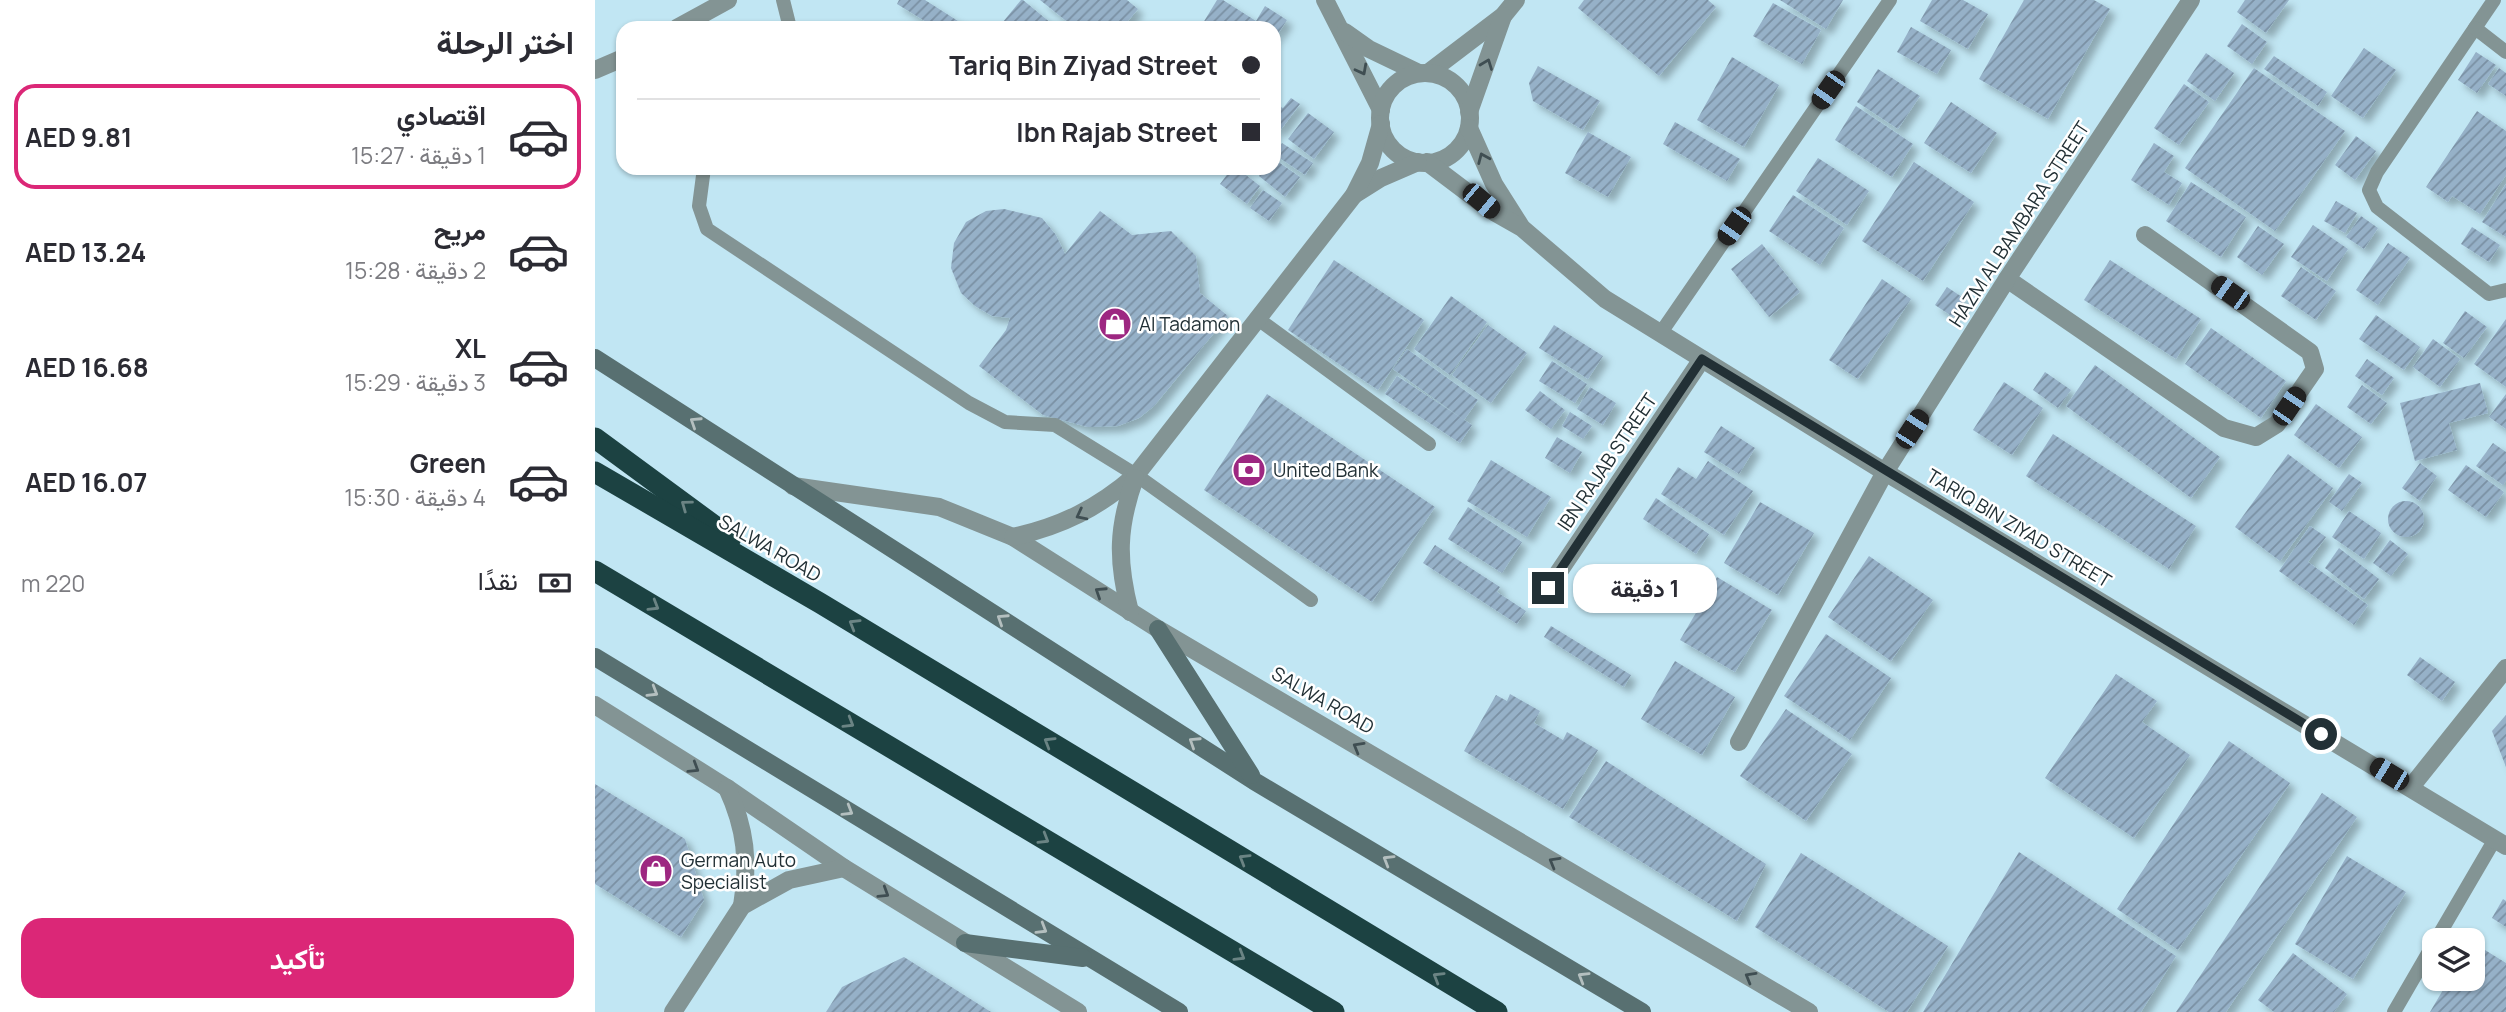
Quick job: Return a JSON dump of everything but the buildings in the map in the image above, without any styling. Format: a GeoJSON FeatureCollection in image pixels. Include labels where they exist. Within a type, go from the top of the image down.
{"type":"FeatureCollection","features":[{"type":"Feature","properties":{"kind":"highway"},"geometry":{"type":"LineString","coordinates":[[595,438],[820,603]]}},
{"type":"Feature","properties":{"kind":"highway","name":"SALWA ROAD"},"geometry":{"type":"LineString","coordinates":[[595,472],[820,603],[1497,1012]]}},
{"type":"Feature","properties":{"kind":"highway"},"geometry":{"type":"LineString","coordinates":[[595,571],[1334,1012]]}},
{"type":"Feature","properties":{"kind":"main road","name":"SALWA ROAD"},"geometry":{"type":"LineString","coordinates":[[595,358],[1255,780],[1642,1012]]}},
{"type":"Feature","properties":{"kind":"main road"},"geometry":{"type":"LineString","coordinates":[[1158,629],[1255,780]]}},
{"type":"Feature","properties":{"kind":"main road"},"geometry":{"type":"LineString","coordinates":[[595,657],[1179,1012]]}},
{"type":"Feature","properties":{"kind":"main road"},"geometry":{"type":"LineString","coordinates":[[965,943],[1090,958]]}},
{"type":"Feature","properties":{"kind":"street"},"geometry":{"type":"LineString","coordinates":[[690,21],[728,0]]}},
{"type":"Feature","properties":{"kind":"street"},"geometry":{"type":"LineString","coordinates":[[1325,0],[1342,30],[1394,149],[1422,162]]}},
{"type":"Feature","properties":{"kind":"street"},"geometry":{"type":"LineString","coordinates":[[1013,537],[1047,529],[1080,516],[1109,498],[1136,475],[1354,195],[1370,163],[1381,117],[1392,88],[1403,78],[1424,73],[1503,16],[1516,0]]}},
{"type":"Feature","properties":{"kind":"street","name":"HAZM AL BAMBARA STREET"},"geometry":{"type":"LineString","coordinates":[[1739,742],[1885,472],[2007,279],[2191,0]]}},
{"type":"Feature","properties":{"kind":"street"},"geometry":{"type":"LineString","coordinates":[[1354,195],[1381,178],[1422,162],[1451,155],[1462,143],[1503,16]]}},
{"type":"Feature","properties":{"kind":"street"},"geometry":{"type":"LineString","coordinates":[[1342,30],[1369,49],[1424,73],[1443,76],[1456,85],[1465,97],[1469,120]]}},
{"type":"Feature","properties":{"kind":"street"},"geometry":{"type":"LineString","coordinates":[[595,70],[616,61]]}},
{"type":"Feature","properties":{"kind":"street","name":"TARIQ BIN ZIYAD STREET"},"geometry":{"type":"LineString","coordinates":[[1469,120],[1494,184],[1522,228]]}},
{"type":"Feature","properties":{"kind":"street","name":"TARIQ BIN ZIYAD STREET"},"geometry":{"type":"LineString","coordinates":[[1422,162],[1492,211],[1522,228],[1605,299],[1660,334],[2501,843]]}},
{"type":"Feature","properties":{"kind":"street"},"geometry":{"type":"LineString","coordinates":[[2007,279],[2224,428],[2256,437],[2277,424],[2315,369],[2310,352],[2145,235]]}},
{"type":"Feature","properties":{"kind":"street","name":"IBN RAJAB STREET"},"geometry":{"type":"LineString","coordinates":[[1548,588],[1702,359]]}},
{"type":"Feature","properties":{"kind":"street"},"geometry":{"type":"LineString","coordinates":[[1131,612],[1122,578],[1119,542],[1124,508],[1136,475]]}},
{"type":"Feature","properties":{"kind":"street","name":"SALWA ROAD"},"geometry":{"type":"LineString","coordinates":[[793,486],[939,507],[1013,537],[1158,629],[1809,1012]]}},
{"type":"Feature","properties":{"kind":"street"},"geometry":{"type":"LineString","coordinates":[[2411,787],[2506,668]]}},
{"type":"Feature","properties":{"kind":"street"},"geometry":{"type":"LineString","coordinates":[[595,705],[727,788],[844,868],[1078,1012]]}},
{"type":"Feature","properties":{"kind":"street"},"geometry":{"type":"LineString","coordinates":[[673,1012],[742,906],[747,875],[746,845],[739,816],[727,788]]}},
{"type":"Feature","properties":{"kind":"street"},"geometry":{"type":"LineString","coordinates":[[742,906],[789,880],[844,868]]}},
{"type":"Feature","properties":{"kind":"lane"},"geometry":{"type":"LineString","coordinates":[[783,0],[788,21]]}},
{"type":"Feature","properties":{"kind":"lane"},"geometry":{"type":"LineString","coordinates":[[1660,334],[1891,0]]}},
{"type":"Feature","properties":{"kind":"lane"},"geometry":{"type":"LineString","coordinates":[[2494,0],[2377,172],[2369,190],[2377,207],[2489,295],[2506,290]]}},
{"type":"Feature","properties":{"kind":"lane"},"geometry":{"type":"LineString","coordinates":[[2475,28],[2506,52]]}},
{"type":"Feature","properties":{"kind":"lane"},"geometry":{"type":"LineString","coordinates":[[702,175],[699,206],[707,229],[969,403],[1005,422],[1055,425],[1136,475],[1311,600]]}},
{"type":"Feature","properties":{"kind":"lane"},"geometry":{"type":"LineString","coordinates":[[1258,319],[1429,444]]}},
{"type":"Feature","properties":{"kind":"lane"},"geometry":{"type":"LineString","coordinates":[[2444,928],[2501,843]]}},
{"type":"Feature","properties":{"kind":"lane"},"geometry":{"type":"LineString","coordinates":[[2394,1012],[2422,964]]}},
{"type":"Feature","properties":{"kind":"place","name":"Al Tadamon"},"geometry":{"type":"Point","coordinates":[1115,324]}},
{"type":"Feature","properties":{"kind":"place","name":"United Bank"},"geometry":{"type":"Point","coordinates":[1249,470]}},
{"type":"Feature","properties":{"kind":"place","name":"German Auto Specialist"},"geometry":{"type":"Point","coordinates":[656,871]}},
{"type":"Feature","properties":{"kind":"route"},"geometry":{"type":"LineString","coordinates":[[1548,588],[1702,359],[2321,734]]}}]}
